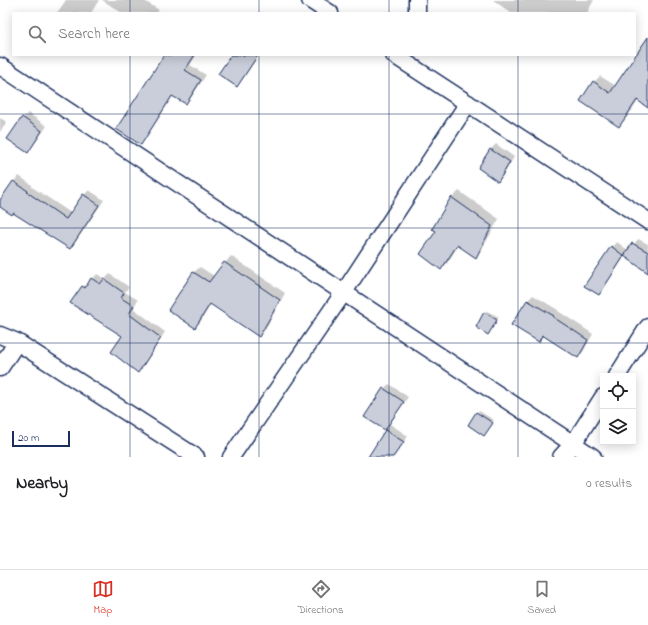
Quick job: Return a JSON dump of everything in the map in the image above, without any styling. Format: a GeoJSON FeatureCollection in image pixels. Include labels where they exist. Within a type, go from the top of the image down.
{"type":"FeatureCollection","features":[{"type":"Feature","properties":{"kind":"street"},"geometry":{"type":"LineString","coordinates":[[310,0],[328,12]]}},
{"type":"Feature","properties":{"kind":"street"},"geometry":{"type":"LineString","coordinates":[[417,0],[417,12]]}},
{"type":"Feature","properties":{"kind":"street"},"geometry":{"type":"LineString","coordinates":[[397,56],[415,62],[468,103],[648,221]]}},
{"type":"Feature","properties":{"kind":"street"},"geometry":{"type":"LineString","coordinates":[[0,66],[593,457]]}},
{"type":"Feature","properties":{"kind":"street"},"geometry":{"type":"LineString","coordinates":[[231,457],[344,292],[468,103]]}},
{"type":"Feature","properties":{"kind":"street"},"geometry":{"type":"LineString","coordinates":[[619,373],[648,327]]}},
{"type":"Feature","properties":{"kind":"street"},"geometry":{"type":"LineString","coordinates":[[0,335],[17,342],[196,457]]}},
{"type":"Feature","properties":{"kind":"street"},"geometry":{"type":"LineString","coordinates":[[0,368],[17,342]]}},
{"type":"Feature","properties":{"kind":"street"},"geometry":{"type":"LineString","coordinates":[[561,457],[573,444],[600,402]]}},
{"type":"Feature","properties":{"kind":"building"},"geometry":{"type":"Polygon","coordinates":[[[648,37],[648,108],[637,100],[619,127],[580,101],[593,81],[610,93],[648,37]]]}},
{"type":"Feature","properties":{"kind":"building"},"geometry":{"type":"Polygon","coordinates":[[[163,56],[194,56],[185,70],[201,80],[186,104],[172,96],[141,145],[116,129],[163,56]]]}},
{"type":"Feature","properties":{"kind":"building"},"geometry":{"type":"Polygon","coordinates":[[[230,56],[257,56],[237,87],[218,74],[230,56]]]}},
{"type":"Feature","properties":{"kind":"building"},"geometry":{"type":"Polygon","coordinates":[[[22,117],[42,131],[28,153],[7,139],[22,117]]]}},
{"type":"Feature","properties":{"kind":"building"},"geometry":{"type":"Polygon","coordinates":[[[490,149],[510,162],[498,182],[478,168],[490,149]]]}},
{"type":"Feature","properties":{"kind":"building"},"geometry":{"type":"Polygon","coordinates":[[[13,181],[66,219],[83,194],[99,205],[70,249],[13,213],[12,215],[0,207],[0,200],[13,181]]]}},
{"type":"Feature","properties":{"kind":"building"},"geometry":{"type":"Polygon","coordinates":[[[451,197],[492,226],[476,258],[457,245],[441,270],[420,254],[436,231],[432,229],[451,197]]]}},
{"type":"Feature","properties":{"kind":"building"},"geometry":{"type":"Polygon","coordinates":[[[632,243],[648,252],[648,273],[624,256],[632,243]]]}},
{"type":"Feature","properties":{"kind":"building"},"geometry":{"type":"Polygon","coordinates":[[[611,246],[624,256],[599,295],[584,286],[611,246]]]}},
{"type":"Feature","properties":{"kind":"building"},"geometry":{"type":"Polygon","coordinates":[[[224,262],[280,300],[259,337],[210,304],[195,328],[168,310],[193,272],[209,282],[224,262]]]}},
{"type":"Feature","properties":{"kind":"building"},"geometry":{"type":"Polygon","coordinates":[[[91,278],[100,284],[104,279],[124,293],[121,298],[134,306],[129,314],[161,338],[138,373],[111,352],[122,336],[70,303],[82,286],[85,288],[91,278]]]}},
{"type":"Feature","properties":{"kind":"building"},"geometry":{"type":"Polygon","coordinates":[[[527,300],[554,316],[553,317],[588,340],[578,358],[542,335],[539,342],[511,325],[527,300]]]}},
{"type":"Feature","properties":{"kind":"building"},"geometry":{"type":"Polygon","coordinates":[[[484,312],[497,320],[488,335],[476,327],[484,312]]]}},
{"type":"Feature","properties":{"kind":"building"},"geometry":{"type":"Polygon","coordinates":[[[383,388],[404,402],[385,430],[364,417],[383,388]]]}},
{"type":"Feature","properties":{"kind":"building"},"geometry":{"type":"Polygon","coordinates":[[[476,412],[493,423],[484,436],[468,425],[476,412]]]}},
{"type":"Feature","properties":{"kind":"building"},"geometry":{"type":"Polygon","coordinates":[[[385,430],[404,442],[393,457],[368,457],[385,430]]]}}]}
